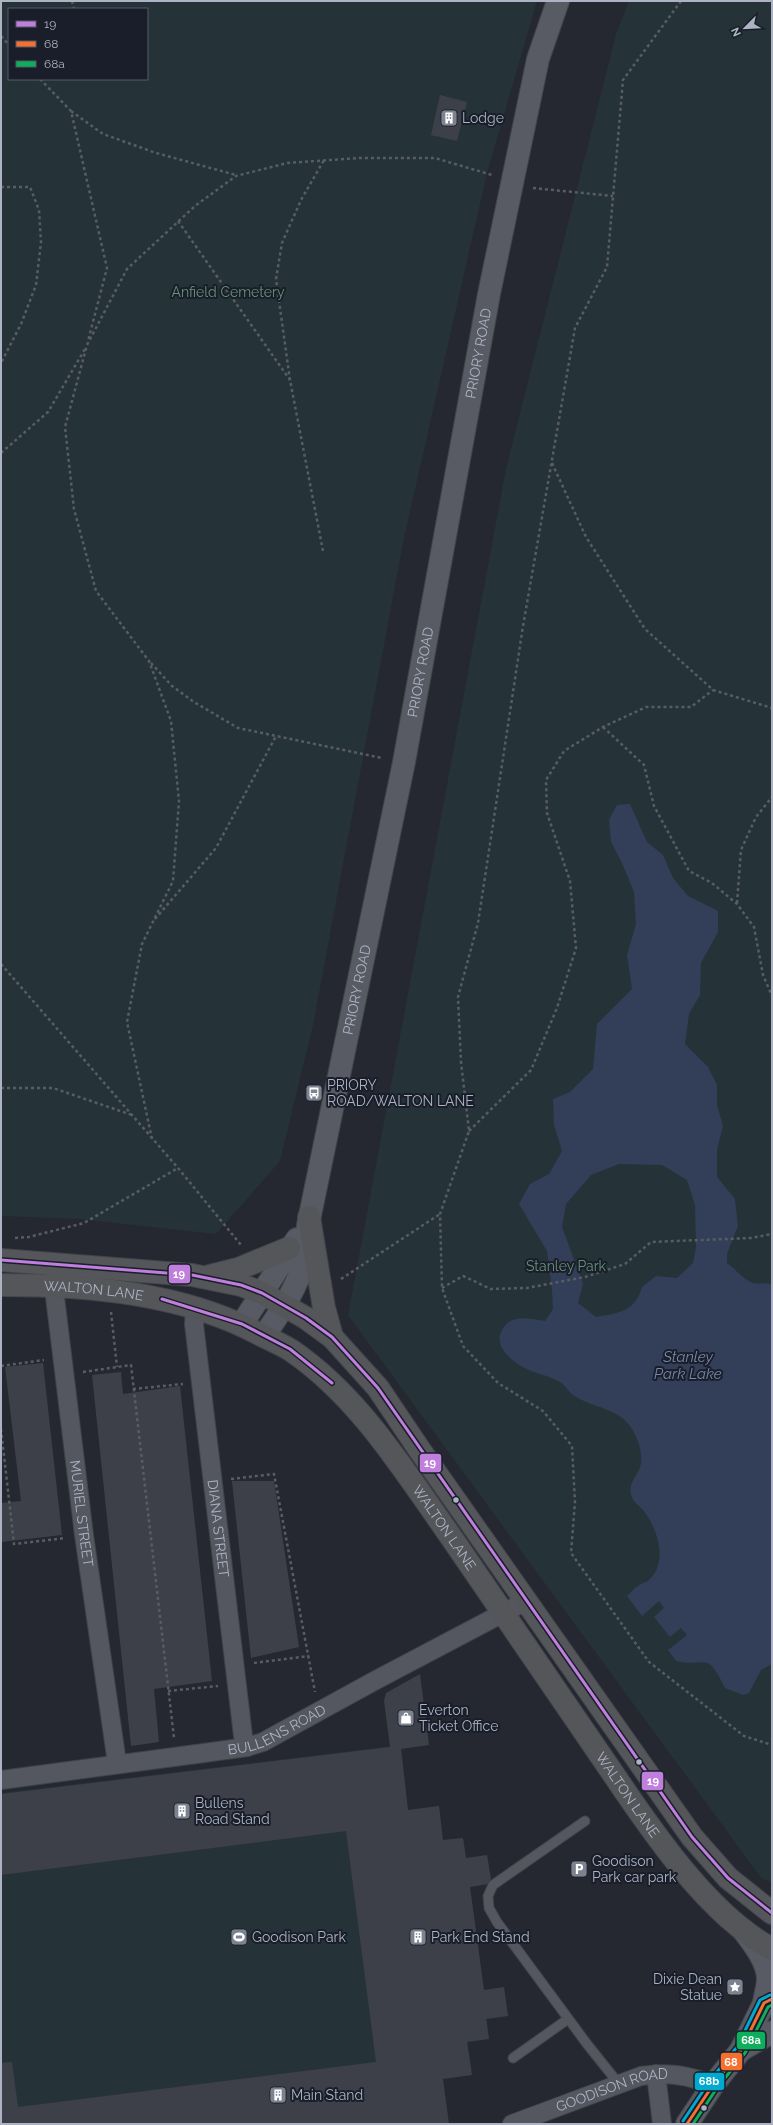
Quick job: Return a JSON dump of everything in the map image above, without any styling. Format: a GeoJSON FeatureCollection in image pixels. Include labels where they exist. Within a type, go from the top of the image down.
{"type":"FeatureCollection","features":[{"type":"Feature","properties":{"kind":"highway"},"geometry":{"type":"LineString","coordinates":[[309,1221],[332,1337]]}},
{"type":"Feature","properties":{"kind":"highway"},"geometry":{"type":"LineString","coordinates":[[205,1278],[259,1262],[289,1248]]}},
{"type":"Feature","properties":{"kind":"highway","name":"WALTON LANE"},"geometry":{"type":"LineString","coordinates":[[1,1260],[55,1263],[205,1278],[241,1285],[262,1293],[285,1306],[306,1318],[332,1337],[378,1388],[692,1837],[728,1878],[772,1913]]}},
{"type":"Feature","properties":{"kind":"highway","name":"WALTON LANE"},"geometry":{"type":"LineString","coordinates":[[1,1285],[55,1286],[171,1301],[242,1324],[290,1349],[339,1390],[399,1464],[504,1614],[631,1801],[706,1897],[742,1930],[772,1949]]}},
{"type":"Feature","properties":{"kind":"street","name":"PRIORY ROAD"},"geometry":{"type":"LineString","coordinates":[[264,1336],[285,1306],[306,1256],[309,1221],[404,762],[488,302],[538,59],[558,1]]}},
{"type":"Feature","properties":{"kind":"street"},"geometry":{"type":"LineString","coordinates":[[242,1324],[289,1248],[309,1221]]}},
{"type":"Feature","properties":{"kind":"street","name":"MURIEL STREET"},"geometry":{"type":"LineString","coordinates":[[55,1263],[55,1286],[84,1535],[117,1763]]}},
{"type":"Feature","properties":{"kind":"street","name":"DIANA STREET"},"geometry":{"type":"LineString","coordinates":[[195,1309],[194,1324],[236,1684],[243,1736],[247,1747]]}},
{"type":"Feature","properties":{"kind":"street","name":"BULLENS ROAD"},"geometry":{"type":"LineString","coordinates":[[1,1780],[117,1763],[247,1747],[263,1742],[319,1713],[376,1680],[504,1614],[526,1601]]}},
{"type":"Feature","properties":{"kind":"street"},"geometry":{"type":"LineString","coordinates":[[687,2124],[713,2085],[741,2050],[768,2001],[767,1970],[756,1950],[742,1930]]}},
{"type":"Feature","properties":{"kind":"street"},"geometry":{"type":"LineString","coordinates":[[741,2050],[772,2032]]}},
{"type":"Feature","properties":{"kind":"street"},"geometry":{"type":"LineString","coordinates":[[656,2074],[662,2124]]}},
{"type":"Feature","properties":{"kind":"street","name":"GOODISON ROAD"},"geometry":{"type":"LineString","coordinates":[[512,2124],[642,2076],[656,2074],[681,2074],[713,2085]]}},
{"type":"Feature","properties":{"kind":"lane"},"geometry":{"type":"LineString","coordinates":[[585,1821],[493,1885],[488,1896],[489,1908],[497,1922],[568,2019],[619,2084]]}},
{"type":"Feature","properties":{"kind":"lane"},"geometry":{"type":"LineString","coordinates":[[513,2058],[568,2019]]}},
{"type":"Feature","properties":{"kind":"path"},"geometry":{"type":"LineString","coordinates":[[681,1],[623,80],[607,267],[575,328],[523,626],[478,923],[458,997],[461,1062],[469,1131],[440,1214],[442,1288],[463,1346],[498,1383],[543,1412],[572,1446],[575,1502],[571,1553],[649,1662],[744,1736],[772,1745]]}},
{"type":"Feature","properties":{"kind":"path"},"geometry":{"type":"LineString","coordinates":[[1,36],[8,44]]}},
{"type":"Feature","properties":{"kind":"path"},"geometry":{"type":"LineString","coordinates":[[41,80],[71,111],[103,134],[156,153],[236,176]]}},
{"type":"Feature","properties":{"kind":"path"},"geometry":{"type":"LineString","coordinates":[[71,111],[107,268],[65,427],[74,509],[96,591],[149,661],[172,686],[194,702],[238,728],[404,762]]}},
{"type":"Feature","properties":{"kind":"path"},"geometry":{"type":"LineString","coordinates":[[1,453],[48,412],[87,346],[127,269],[178,221],[236,176],[287,163],[359,158],[436,158],[538,190],[613,196]]}},
{"type":"Feature","properties":{"kind":"path"},"geometry":{"type":"LineString","coordinates":[[323,551],[290,380],[276,279],[282,243],[301,200],[324,160]]}},
{"type":"Feature","properties":{"kind":"path"},"geometry":{"type":"LineString","coordinates":[[1,187],[30,187],[39,210],[41,242],[36,285],[21,324],[5,359],[1,363]]}},
{"type":"Feature","properties":{"kind":"path"},"geometry":{"type":"LineString","coordinates":[[178,221],[290,380]]}},
{"type":"Feature","properties":{"kind":"path"},"geometry":{"type":"LineString","coordinates":[[552,462],[586,537],[645,629],[713,690],[772,708]]}},
{"type":"Feature","properties":{"kind":"path"},"geometry":{"type":"LineString","coordinates":[[149,661],[171,721],[179,801],[173,881],[142,944],[127,1022],[152,1139]]}},
{"type":"Feature","properties":{"kind":"path"},"geometry":{"type":"LineString","coordinates":[[469,1131],[531,1070],[557,1008],[576,948],[570,882],[547,813],[546,780],[564,751],[603,727],[646,707],[691,707],[713,690]]}},
{"type":"Feature","properties":{"kind":"path"},"geometry":{"type":"LineString","coordinates":[[603,727],[644,765],[654,806],[689,871],[712,883],[736,904],[754,927],[764,975],[772,996]]}},
{"type":"Feature","properties":{"kind":"path"},"geometry":{"type":"LineString","coordinates":[[152,923],[216,848],[276,736]]}},
{"type":"Feature","properties":{"kind":"path"},"geometry":{"type":"LineString","coordinates":[[736,904],[741,850],[756,817],[772,797]]}},
{"type":"Feature","properties":{"kind":"path"},"geometry":{"type":"LineString","coordinates":[[1,964],[178,1168],[249,1254],[259,1262]]}},
{"type":"Feature","properties":{"kind":"path"},"geometry":{"type":"LineString","coordinates":[[1,1088],[53,1088],[132,1115]]}},
{"type":"Feature","properties":{"kind":"path"},"geometry":{"type":"LineString","coordinates":[[8,1239],[29,1237],[84,1223],[178,1168]]}},
{"type":"Feature","properties":{"kind":"path"},"geometry":{"type":"LineString","coordinates":[[322,1292],[440,1214]]}},
{"type":"Feature","properties":{"kind":"path"},"geometry":{"type":"LineString","coordinates":[[442,1288],[463,1276],[491,1289],[527,1288],[585,1277],[625,1264],[651,1242],[744,1238],[772,1234]]}},
{"type":"Feature","properties":{"kind":"path"},"geometry":{"type":"LineString","coordinates":[[109,1292],[117,1367]]}},
{"type":"Feature","properties":{"kind":"path"},"geometry":{"type":"LineString","coordinates":[[1,1366],[131,1366],[176,1756]]}},
{"type":"Feature","properties":{"kind":"path"},"geometry":{"type":"LineString","coordinates":[[133,1389],[201,1382]]}},
{"type":"Feature","properties":{"kind":"path"},"geometry":{"type":"LineString","coordinates":[[1,1429],[14,1544],[84,1535]]}},
{"type":"Feature","properties":{"kind":"path"},"geometry":{"type":"LineString","coordinates":[[213,1481],[274,1474],[319,1713]]}},
{"type":"Feature","properties":{"kind":"path"},"geometry":{"type":"LineString","coordinates":[[234,1665],[309,1656]]}},
{"type":"Feature","properties":{"kind":"path"},"geometry":{"type":"LineString","coordinates":[[168,1691],[236,1684]]}},
{"type":"Feature","properties":{"kind":"green space","name":"Anfield Cemetery"},"geometry":{"type":"Polygon","coordinates":[[[1,1],[537,1],[487,173],[404,538],[313,1025],[280,1161],[216,1234],[79,1219],[1,1216],[1,1]]]}},
{"type":"Feature","properties":{"kind":"green space","name":"Stanley Park"},"geometry":{"type":"Polygon","coordinates":[[[629,1],[772,1],[772,1882],[762,1879],[348,1315],[506,469],[616,34],[629,1]]]}},
{"type":"Feature","properties":{"kind":"green space","name":"Goodison Park"},"geometry":{"type":"Polygon","coordinates":[[[401,1745],[408,1810],[439,1806],[443,1840],[463,1838],[466,1858],[487,1855],[491,1884],[470,1887],[483,1990],[504,1987],[508,2016],[487,2019],[489,2039],[468,2042],[472,2075],[1,2124],[1,1793],[401,1745]]]}},
{"type":"Feature","properties":{"kind":"water","name":"Stanley Park Lake"},"geometry":{"type":"Polygon","coordinates":[[[630,804],[647,842],[663,855],[673,878],[688,896],[718,911],[718,932],[701,963],[700,995],[689,1014],[685,1044],[708,1067],[717,1085],[717,1105],[723,1126],[717,1150],[717,1177],[735,1199],[738,1226],[727,1254],[727,1263],[753,1283],[767,1283],[772,1285],[772,1664],[761,1670],[749,1693],[743,1695],[725,1688],[714,1668],[710,1664],[705,1662],[687,1663],[676,1661],[668,1650],[687,1635],[681,1628],[670,1637],[654,1617],[664,1608],[659,1601],[642,1616],[627,1596],[641,1584],[649,1580],[655,1573],[660,1556],[654,1529],[646,1514],[634,1500],[630,1491],[633,1480],[639,1471],[641,1462],[641,1452],[632,1429],[620,1416],[573,1395],[557,1380],[528,1370],[514,1362],[503,1350],[500,1344],[502,1330],[510,1321],[527,1318],[545,1321],[553,1309],[547,1251],[519,1204],[530,1184],[549,1174],[562,1151],[554,1125],[553,1099],[570,1092],[593,1069],[597,1024],[632,989],[627,955],[636,924],[634,892],[622,863],[611,842],[609,820],[617,805],[630,804]],[[619,1164],[591,1175],[566,1204],[562,1227],[583,1284],[578,1303],[596,1317],[625,1310],[635,1302],[642,1287],[656,1276],[677,1278],[693,1263],[696,1247],[695,1205],[687,1180],[662,1165],[619,1164]]]}},
{"type":"Feature","properties":{"kind":"building","name":"Lodge"},"geometry":{"type":"Polygon","coordinates":[[[440,95],[467,102],[457,141],[431,135],[440,95]]]}},
{"type":"Feature","properties":{"kind":"building"},"geometry":{"type":"Polygon","coordinates":[[[43,1363],[62,1535],[1,1542],[1,1503],[21,1501],[5,1367],[43,1363]]]}},
{"type":"Feature","properties":{"kind":"building"},"geometry":{"type":"Polygon","coordinates":[[[121,1372],[123,1394],[180,1386],[212,1681],[154,1689],[159,1742],[131,1746],[92,1375],[121,1372]]]}},
{"type":"Feature","properties":{"kind":"building"},"geometry":{"type":"Polygon","coordinates":[[[232,1481],[274,1481],[299,1647],[251,1658],[232,1481]]]}},
{"type":"Feature","properties":{"kind":"building"},"geometry":{"type":"Polygon","coordinates":[[[420,1674],[429,1745],[401,1749],[408,1810],[439,1806],[443,1840],[463,1838],[466,1858],[487,1855],[491,1879],[487,1884],[470,1887],[484,1990],[504,1987],[508,2016],[486,2019],[489,2039],[467,2042],[472,2075],[443,2079],[449,2124],[1,2124],[1,2063],[12,2062],[18,2107],[376,2062],[346,1831],[1,1875],[1,1794],[390,1747],[384,1701],[386,1693],[420,1674]]]}},
{"type":"Feature","properties":{"kind":"transit line","name":"19"},"geometry":{"type":"LineString","coordinates":[[1,1260],[192,1275],[241,1285],[262,1293],[306,1318],[332,1337],[378,1388],[692,1837],[728,1878],[772,1913]]}},
{"type":"Feature","properties":{"kind":"transit line","name":"19"},"geometry":{"type":"LineString","coordinates":[[162,1299],[242,1324],[290,1349],[332,1383]]}},
{"type":"Feature","properties":{"kind":"transit line","name":"68b"},"geometry":{"type":"LineString","coordinates":[[683,2121],[709,2082],[737,2047],[760,2000],[770,1995]]}},
{"type":"Feature","properties":{"kind":"transit line","name":"68"},"geometry":{"type":"LineString","coordinates":[[687,2124],[713,2085],[741,2050],[764,2003],[772,1999]]}},
{"type":"Feature","properties":{"kind":"transit line","name":"68a"},"geometry":{"type":"LineString","coordinates":[[693,2124],[717,2088],[745,2053],[768,2007],[772,2005]]}},
{"type":"Feature","properties":{"kind":"place","name":"Lodge"},"geometry":{"type":"Point","coordinates":[449,118]}},
{"type":"Feature","properties":{"kind":"place","name":"PRIORY ROAD/WALTON LANE"},"geometry":{"type":"Point","coordinates":[314,1093]}},
{"type":"Feature","properties":{"kind":"place","name":"Everton Ticket Office"},"geometry":{"type":"Point","coordinates":[406,1718]}},
{"type":"Feature","properties":{"kind":"place","name":"Bullens Road Stand"},"geometry":{"type":"Point","coordinates":[182,1811]}},
{"type":"Feature","properties":{"kind":"place","name":"Goodison Park car park"},"geometry":{"type":"Point","coordinates":[579,1869]}},
{"type":"Feature","properties":{"kind":"place","name":"Goodison Park"},"geometry":{"type":"Point","coordinates":[239,1937]}},
{"type":"Feature","properties":{"kind":"place","name":"Park End Stand"},"geometry":{"type":"Point","coordinates":[418,1937]}},
{"type":"Feature","properties":{"kind":"place","name":"Dixie Dean Statue"},"geometry":{"type":"Point","coordinates":[735,1987]}},
{"type":"Feature","properties":{"kind":"place","name":"Main Stand"},"geometry":{"type":"Point","coordinates":[278,2095]}}]}
